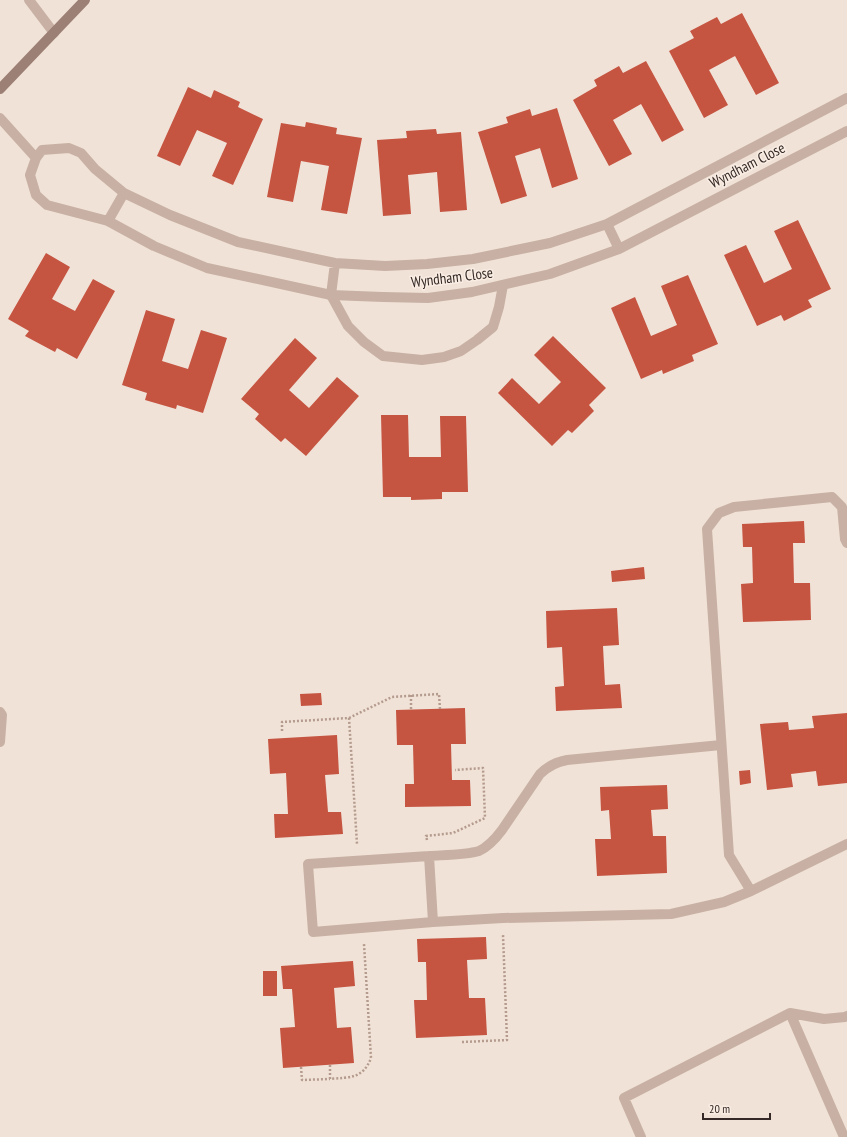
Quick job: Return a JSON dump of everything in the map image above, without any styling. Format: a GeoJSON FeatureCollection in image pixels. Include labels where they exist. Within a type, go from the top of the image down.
{"type":"FeatureCollection","features":[{"type":"Feature","properties":{"kind":"main road"},"geometry":{"type":"LineString","coordinates":[[0,89],[85,0]]}},
{"type":"Feature","properties":{"kind":"street"},"geometry":{"type":"LineString","coordinates":[[29,0],[54,33]]}},
{"type":"Feature","properties":{"kind":"street","name":"Wyndham Close"},"geometry":{"type":"LineString","coordinates":[[847,98],[607,224],[550,243],[473,259],[427,264],[384,266],[334,263],[238,242],[170,215],[124,193],[95,169],[81,153],[69,148],[42,150],[36,158],[30,176],[36,195],[47,205],[108,221],[154,246],[207,268],[332,295],[428,298],[472,292],[550,274],[619,249],[847,131]]}},
{"type":"Feature","properties":{"kind":"street"},"geometry":{"type":"LineString","coordinates":[[0,118],[36,158]]}},
{"type":"Feature","properties":{"kind":"street"},"geometry":{"type":"LineString","coordinates":[[108,221],[124,193]]}},
{"type":"Feature","properties":{"kind":"street"},"geometry":{"type":"LineString","coordinates":[[607,224],[619,249]]}},
{"type":"Feature","properties":{"kind":"street"},"geometry":{"type":"LineString","coordinates":[[334,263],[332,295],[348,326],[364,342],[383,356],[422,360],[444,357],[461,351],[493,327],[499,307],[503,285]]}},
{"type":"Feature","properties":{"kind":"street"},"geometry":{"type":"LineString","coordinates":[[751,891],[729,856],[707,529],[719,513],[734,507],[832,498],[842,507],[845,539],[847,543]]}},
{"type":"Feature","properties":{"kind":"street"},"geometry":{"type":"LineString","coordinates":[[0,712],[2,715],[0,742]]}},
{"type":"Feature","properties":{"kind":"street"},"geometry":{"type":"LineString","coordinates":[[721,745],[556,762],[540,774],[495,839],[479,850],[428,856],[308,864],[313,932],[432,922],[503,918],[671,914],[724,902],[751,891],[847,844]]}},
{"type":"Feature","properties":{"kind":"street"},"geometry":{"type":"LineString","coordinates":[[428,856],[432,922]]}},
{"type":"Feature","properties":{"kind":"street"},"geometry":{"type":"LineString","coordinates":[[790,1013],[844,1137]]}},
{"type":"Feature","properties":{"kind":"street"},"geometry":{"type":"LineString","coordinates":[[641,1137],[624,1098],[790,1013],[824,1019],[847,1016]]}},
{"type":"Feature","properties":{"kind":"path"},"geometry":{"type":"LineString","coordinates":[[282,731],[282,722],[349,718],[392,697],[439,694],[440,709]]}},
{"type":"Feature","properties":{"kind":"path"},"geometry":{"type":"LineString","coordinates":[[411,695],[411,709]]}},
{"type":"Feature","properties":{"kind":"path"},"geometry":{"type":"LineString","coordinates":[[349,718],[358,861]]}},
{"type":"Feature","properties":{"kind":"path"},"geometry":{"type":"LineString","coordinates":[[428,856],[426,836],[453,833],[485,818],[483,768],[455,770]]}},
{"type":"Feature","properties":{"kind":"path"},"geometry":{"type":"LineString","coordinates":[[462,1042],[506,1040],[503,918]]}},
{"type":"Feature","properties":{"kind":"path"},"geometry":{"type":"LineString","coordinates":[[301,1067],[302,1080],[353,1077],[360,1074],[368,1067],[372,1058],[363,928]]}},
{"type":"Feature","properties":{"kind":"path"},"geometry":{"type":"LineString","coordinates":[[330,1065],[330,1079]]}},
{"type":"Feature","properties":{"kind":"building"},"geometry":{"type":"Polygon","coordinates":[[[742,13],[779,83],[756,95],[735,56],[709,70],[728,105],[704,118],[669,51],[694,38],[690,31],[717,17],[721,24],[742,13]]]}},
{"type":"Feature","properties":{"kind":"building"},"geometry":{"type":"Polygon","coordinates":[[[646,61],[684,130],[662,142],[641,104],[613,120],[632,154],[609,166],[573,100],[597,86],[594,80],[619,66],[623,73],[646,61]]]}},
{"type":"Feature","properties":{"kind":"building"},"geometry":{"type":"Polygon","coordinates":[[[188,87],[211,98],[214,90],[240,102],[238,107],[263,119],[233,185],[212,176],[227,143],[197,130],[180,166],[157,156],[188,87]]]}},
{"type":"Feature","properties":{"kind":"building"},"geometry":{"type":"Polygon","coordinates":[[[557,108],[578,179],[552,188],[540,148],[515,156],[527,196],[501,204],[478,132],[508,123],[506,117],[530,109],[532,116],[557,108]]]}},
{"type":"Feature","properties":{"kind":"building"},"geometry":{"type":"Polygon","coordinates":[[[306,122],[337,128],[336,134],[362,138],[347,214],[321,210],[329,166],[301,161],[293,202],[267,197],[281,123],[305,127],[306,122]]]}},
{"type":"Feature","properties":{"kind":"building"},"geometry":{"type":"Polygon","coordinates":[[[436,129],[437,134],[461,132],[467,210],[440,212],[437,172],[408,175],[411,214],[383,216],[377,140],[407,138],[406,131],[436,129]]]}},
{"type":"Feature","properties":{"kind":"building"},"geometry":{"type":"Polygon","coordinates":[[[798,220],[831,289],[808,300],[812,307],[784,321],[781,315],[757,326],[724,255],[746,245],[764,283],[792,269],[774,231],[798,220]]]}},
{"type":"Feature","properties":{"kind":"building"},"geometry":{"type":"Polygon","coordinates":[[[46,253],[70,267],[52,299],[75,311],[93,279],[115,291],[77,359],[57,348],[55,352],[25,336],[29,331],[8,319],[46,253]]]}},
{"type":"Feature","properties":{"kind":"building"},"geometry":{"type":"Polygon","coordinates":[[[688,275],[718,344],[692,355],[694,361],[663,374],[662,370],[641,379],[611,308],[635,297],[651,336],[677,325],[661,286],[688,275]]]}},
{"type":"Feature","properties":{"kind":"building"},"geometry":{"type":"Polygon","coordinates":[[[146,310],[175,319],[162,361],[188,369],[201,330],[227,338],[203,413],[177,405],[176,409],[145,400],[147,393],[122,385],[146,310]]]}},
{"type":"Feature","properties":{"kind":"building"},"geometry":{"type":"Polygon","coordinates":[[[553,336],[606,388],[589,405],[594,411],[572,433],[568,430],[552,446],[498,393],[512,378],[539,404],[561,382],[534,355],[553,336]]]}},
{"type":"Feature","properties":{"kind":"building"},"geometry":{"type":"Polygon","coordinates":[[[295,338],[317,358],[289,390],[309,408],[337,377],[359,396],[306,456],[285,438],[281,442],[255,419],[259,414],[241,399],[295,338]]]}},
{"type":"Feature","properties":{"kind":"building"},"geometry":{"type":"Polygon","coordinates":[[[381,415],[408,415],[409,457],[441,457],[440,416],[466,416],[468,492],[442,492],[442,499],[411,500],[411,497],[383,497],[381,415]]]}},
{"type":"Feature","properties":{"kind":"building"},"geometry":{"type":"Polygon","coordinates":[[[804,521],[805,543],[793,543],[794,583],[810,583],[811,620],[743,622],[741,584],[753,583],[752,547],[743,547],[742,524],[804,521]]]}},
{"type":"Feature","properties":{"kind":"building"},"geometry":{"type":"Polygon","coordinates":[[[644,567],[645,579],[612,582],[611,571],[644,567]]]}},
{"type":"Feature","properties":{"kind":"building"},"geometry":{"type":"Polygon","coordinates":[[[617,608],[619,645],[603,646],[605,685],[620,684],[622,708],[556,711],[555,687],[564,686],[562,647],[547,648],[546,611],[617,608]]]}},
{"type":"Feature","properties":{"kind":"building"},"geometry":{"type":"Polygon","coordinates":[[[321,693],[322,705],[301,706],[300,694],[321,693]]]}},
{"type":"Feature","properties":{"kind":"building"},"geometry":{"type":"Polygon","coordinates":[[[465,708],[466,744],[451,744],[452,780],[470,780],[471,806],[405,807],[405,784],[414,784],[413,745],[397,745],[396,710],[465,708]]]}},
{"type":"Feature","properties":{"kind":"building"},"geometry":{"type":"Polygon","coordinates":[[[847,713],[847,783],[818,786],[816,771],[791,774],[793,787],[767,790],[760,724],[788,722],[789,730],[814,728],[812,716],[847,713]]]}},
{"type":"Feature","properties":{"kind":"building"},"geometry":{"type":"Polygon","coordinates":[[[337,735],[339,774],[325,775],[328,812],[341,812],[343,834],[275,838],[274,814],[288,814],[286,773],[270,774],[268,739],[337,735]]]}},
{"type":"Feature","properties":{"kind":"building"},"geometry":{"type":"Polygon","coordinates":[[[750,770],[751,783],[740,785],[739,771],[750,770]]]}},
{"type":"Feature","properties":{"kind":"building"},"geometry":{"type":"Polygon","coordinates":[[[667,785],[668,809],[651,810],[653,836],[666,836],[667,873],[597,876],[595,839],[611,839],[609,810],[601,811],[600,787],[667,785]]]}},
{"type":"Feature","properties":{"kind":"building"},"geometry":{"type":"Polygon","coordinates":[[[486,937],[487,959],[467,960],[469,998],[485,998],[487,1035],[416,1038],[414,1000],[427,1000],[426,962],[418,962],[417,939],[486,937]]]}},
{"type":"Feature","properties":{"kind":"building"},"geometry":{"type":"Polygon","coordinates":[[[353,961],[355,986],[334,988],[337,1028],[351,1027],[354,1063],[283,1068],[280,1028],[295,1027],[292,989],[283,989],[281,966],[353,961]]]}},
{"type":"Feature","properties":{"kind":"building"},"geometry":{"type":"Polygon","coordinates":[[[263,971],[277,971],[277,996],[263,996],[263,971]]]}}]}
